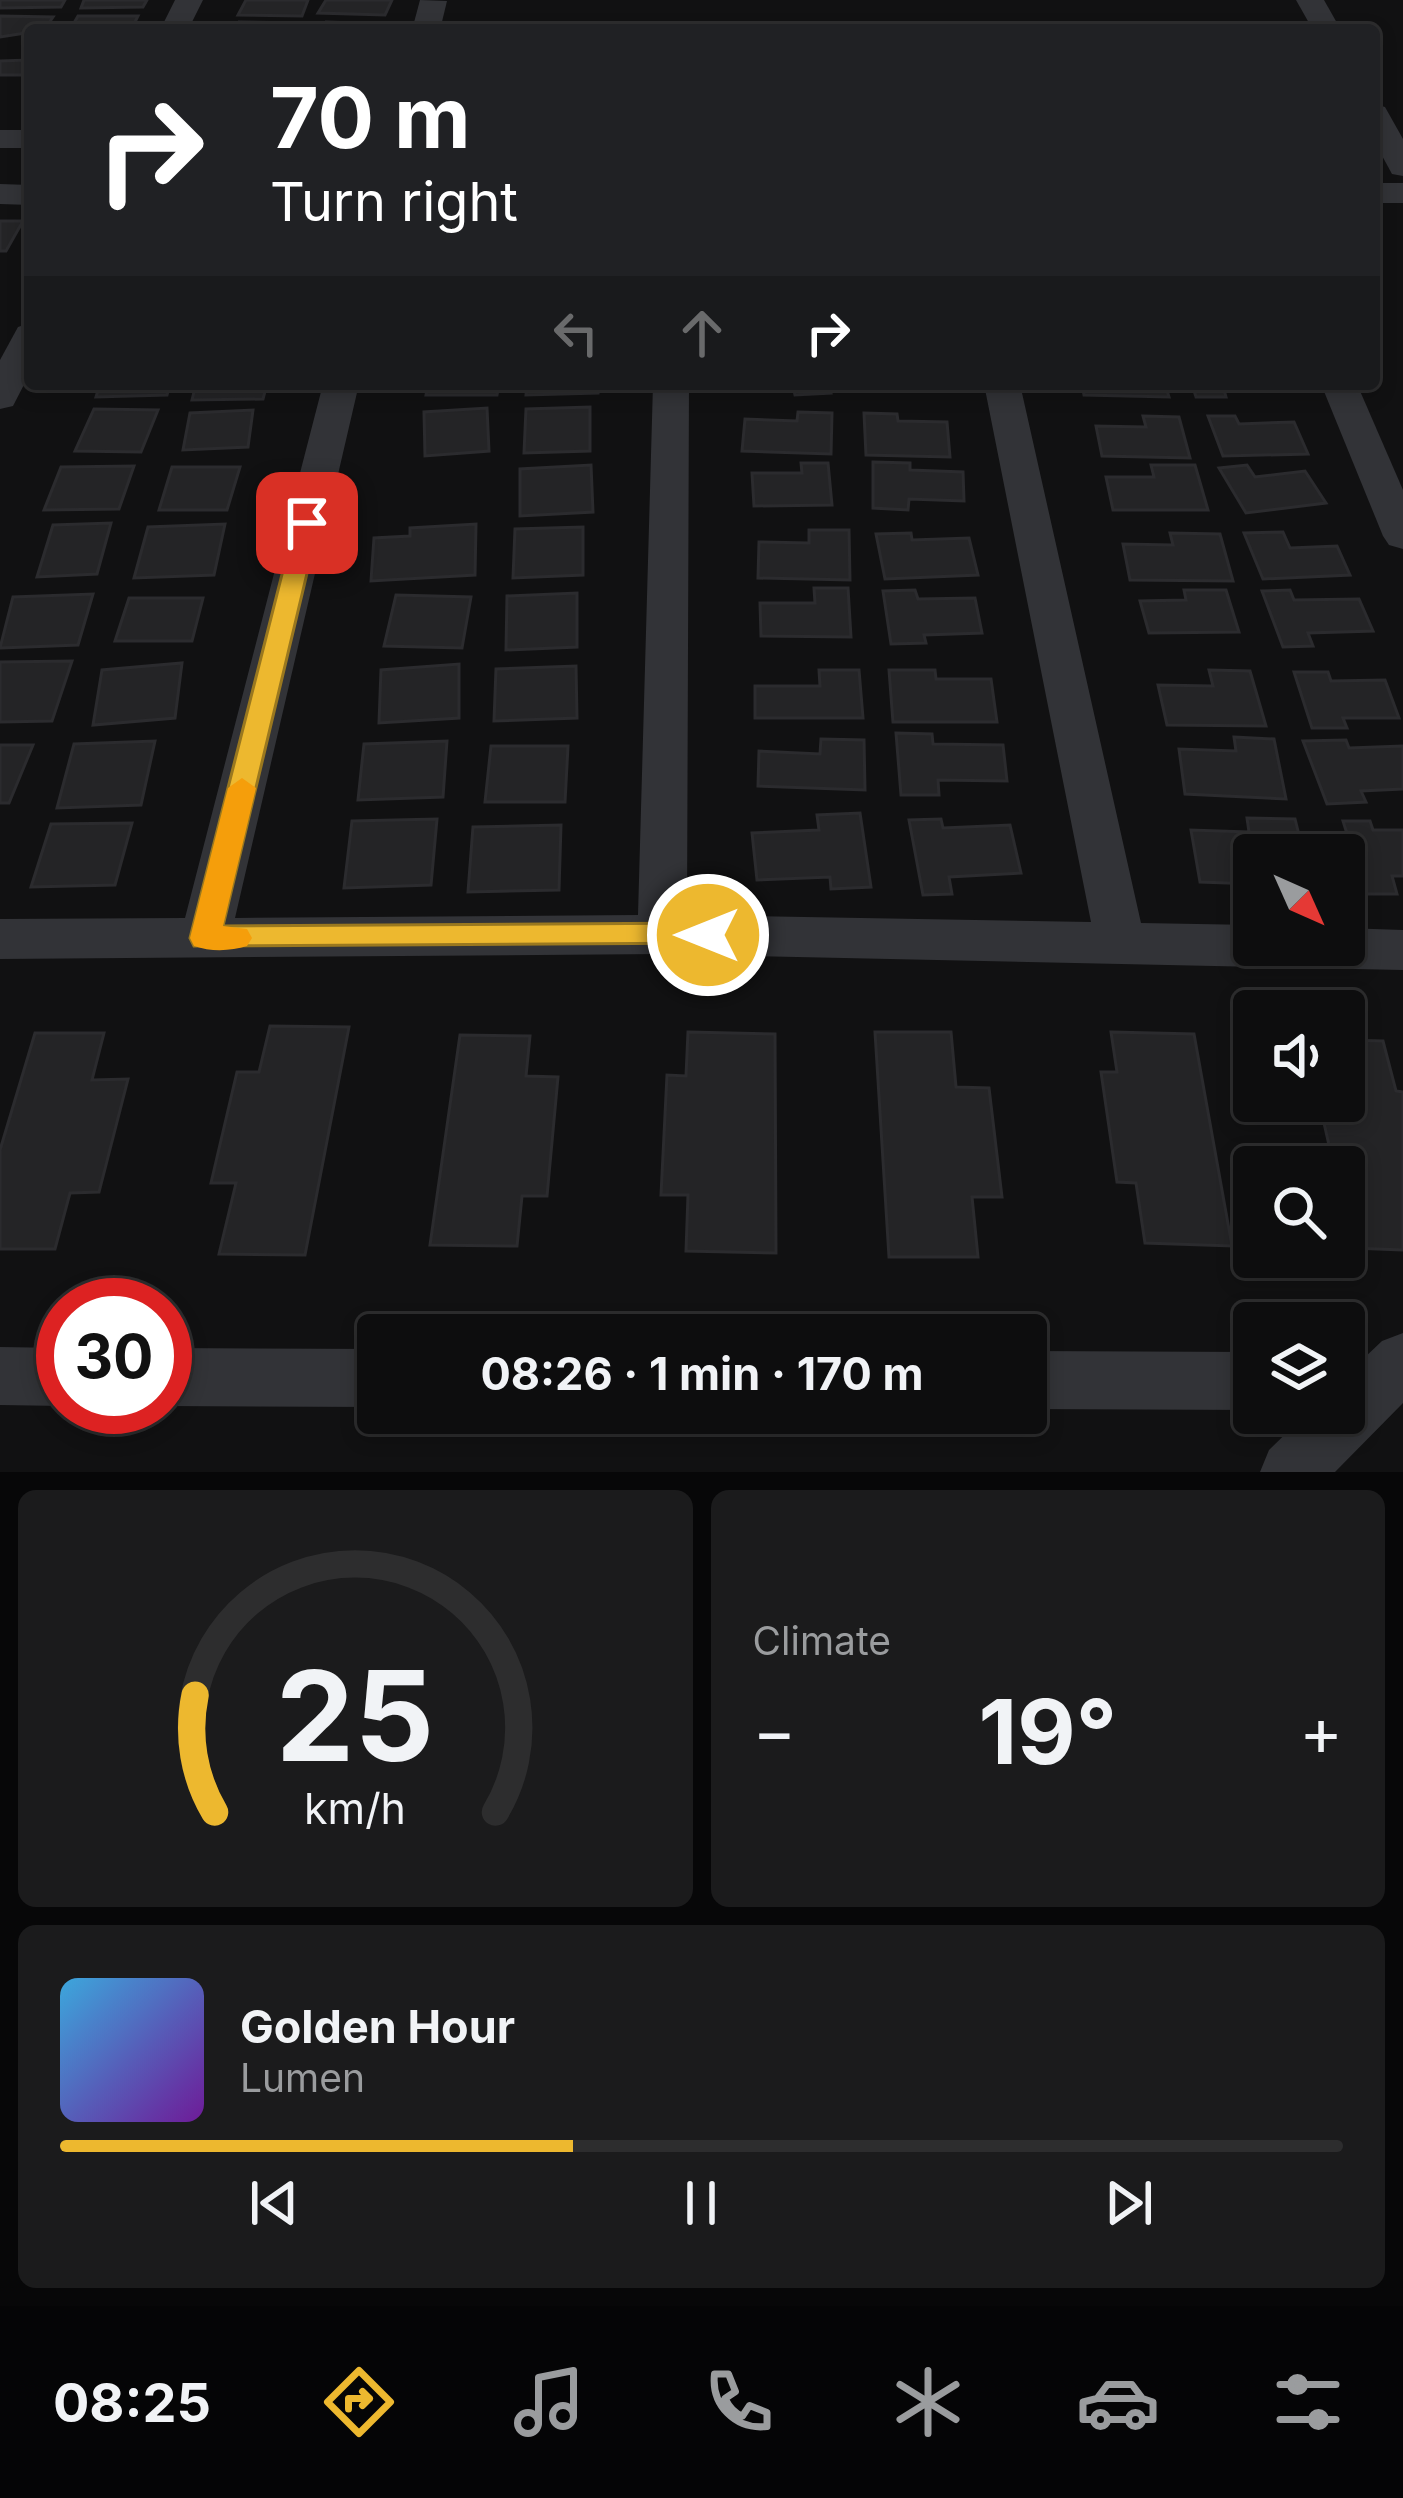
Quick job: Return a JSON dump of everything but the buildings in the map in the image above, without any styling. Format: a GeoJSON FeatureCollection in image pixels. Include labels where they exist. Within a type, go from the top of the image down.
{"type":"FeatureCollection","features":[{"type":"Feature","properties":{"kind":"street"},"geometry":{"type":"LineString","coordinates":[[0,398],[24,347]]}},
{"type":"Feature","properties":{"kind":"street"},"geometry":{"type":"LineString","coordinates":[[205,938],[340,390]]}},
{"type":"Feature","properties":{"kind":"street"},"geometry":{"type":"LineString","coordinates":[[662,934],[671,390]]}},
{"type":"Feature","properties":{"kind":"street"},"geometry":{"type":"LineString","coordinates":[[1003,390],[1120,940]]}},
{"type":"Feature","properties":{"kind":"street"},"geometry":{"type":"LineString","coordinates":[[1342,390],[1403,536]]}},
{"type":"Feature","properties":{"kind":"street"},"geometry":{"type":"LineString","coordinates":[[0,939],[662,934],[1233,944]]}},
{"type":"Feature","properties":{"kind":"street"},"geometry":{"type":"LineString","coordinates":[[1365,949],[1403,950]]}},
{"type":"Feature","properties":{"kind":"street"},"geometry":{"type":"LineString","coordinates":[[1292,1472],[1376,1375]]}},
{"type":"Feature","properties":{"kind":"street"},"geometry":{"type":"LineString","coordinates":[[0,1376],[36,1376]]}},
{"type":"Feature","properties":{"kind":"street"},"geometry":{"type":"LineString","coordinates":[[192,1377],[357,1378]]}},
{"type":"Feature","properties":{"kind":"street"},"geometry":{"type":"LineString","coordinates":[[1047,1380],[1233,1381]]}},
{"type":"Feature","properties":{"kind":"slow traffic"},"geometry":{"type":"LineString","coordinates":[[237,938],[205,938],[242,788]]}},
{"type":"Feature","properties":{"kind":"route"},"geometry":{"type":"LineString","coordinates":[[307,523],[205,938],[708,935]]}}]}
